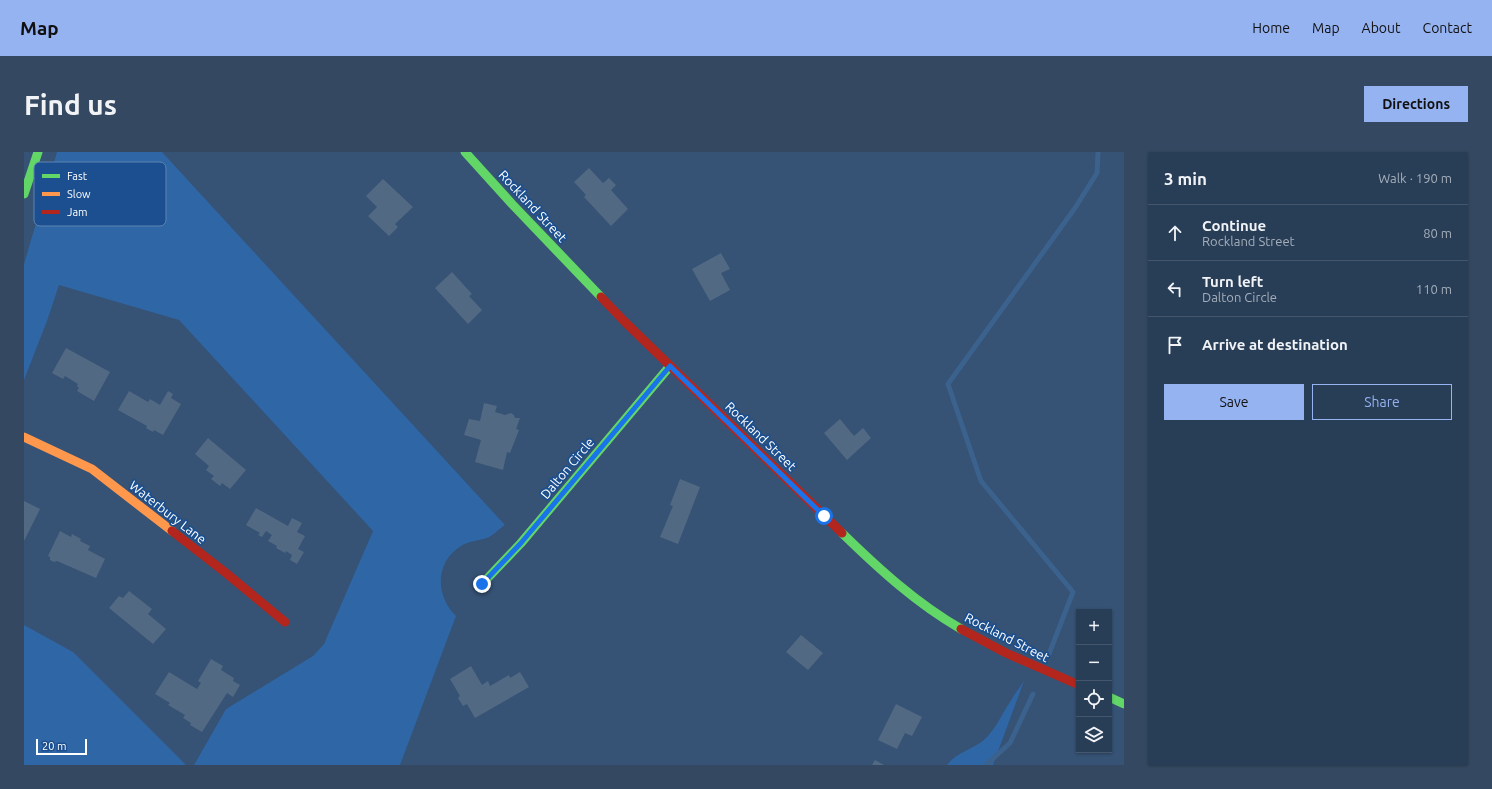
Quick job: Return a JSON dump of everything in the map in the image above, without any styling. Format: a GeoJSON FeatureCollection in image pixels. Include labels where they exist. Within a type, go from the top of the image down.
{"type":"FeatureCollection","features":[{"type":"Feature","properties":{"kind":"street"},"geometry":{"type":"LineString","coordinates":[[35,162],[38,152]]}},
{"type":"Feature","properties":{"kind":"street","name":"Rockland Street"},"geometry":{"type":"LineString","coordinates":[[465,152],[580,276],[670,366],[875,565],[918,601],[962,630],[1033,665],[1076,684]]}},
{"type":"Feature","properties":{"kind":"street"},"geometry":{"type":"LineString","coordinates":[[24,194],[34,164]]}},
{"type":"Feature","properties":{"kind":"street","name":"Dalton Circle"},"geometry":{"type":"LineString","coordinates":[[482,584],[521,543],[670,366]]}},
{"type":"Feature","properties":{"kind":"street","name":"Waterbury Lane"},"geometry":{"type":"LineString","coordinates":[[24,437],[92,469],[226,573],[285,622]]}},
{"type":"Feature","properties":{"kind":"street"},"geometry":{"type":"LineString","coordinates":[[1112,698],[1124,704]]}},
{"type":"Feature","properties":{"kind":"shaded area"},"geometry":{"type":"Polygon","coordinates":[[[57,152],[162,152],[505,525],[487,538],[461,546],[452,553],[442,570],[441,589],[444,599],[456,616],[400,765],[194,765],[226,709],[313,656],[324,644],[373,531],[179,320],[59,285],[24,380],[24,264],[35,226],[166,226],[166,162],[54,162],[57,152]]]}},
{"type":"Feature","properties":{"kind":"shaded area"},"geometry":{"type":"Polygon","coordinates":[[[24,625],[73,652],[186,765],[24,765],[24,625]]]}},
{"type":"Feature","properties":{"kind":"shaded area"},"geometry":{"type":"Polygon","coordinates":[[[1024,681],[993,765],[947,765],[955,757],[982,742],[990,734],[1024,681]]]}},
{"type":"Feature","properties":{"kind":"building"},"geometry":{"type":"Polygon","coordinates":[[[589,168],[603,183],[609,178],[616,185],[611,190],[628,209],[611,226],[584,197],[586,195],[574,182],[589,168]]]}},
{"type":"Feature","properties":{"kind":"building"},"geometry":{"type":"Polygon","coordinates":[[[383,179],[413,207],[395,224],[398,227],[389,236],[368,216],[377,207],[366,196],[383,179]]]}},
{"type":"Feature","properties":{"kind":"building"},"geometry":{"type":"Polygon","coordinates":[[[721,253],[730,269],[721,273],[730,290],[710,301],[692,269],[721,253]]]}},
{"type":"Feature","properties":{"kind":"building"},"geometry":{"type":"Polygon","coordinates":[[[452,272],[472,294],[469,296],[482,310],[468,324],[435,288],[452,272]]]}},
{"type":"Feature","properties":{"kind":"building"},"geometry":{"type":"Polygon","coordinates":[[[66,348],[110,372],[94,401],[77,391],[79,388],[77,386],[78,384],[65,376],[63,379],[52,373],[66,348]]]}},
{"type":"Feature","properties":{"kind":"building"},"geometry":{"type":"Polygon","coordinates":[[[129,391],[148,402],[150,399],[160,405],[168,391],[173,394],[171,398],[181,404],[163,435],[154,430],[153,432],[146,428],[147,426],[118,410],[129,391]]]}},
{"type":"Feature","properties":{"kind":"building"},"geometry":{"type":"Polygon","coordinates":[[[484,403],[497,406],[495,412],[505,415],[511,413],[515,418],[520,418],[516,429],[519,430],[510,453],[507,452],[503,470],[475,462],[481,440],[464,435],[469,419],[480,421],[484,403]]]}},
{"type":"Feature","properties":{"kind":"building"},"geometry":{"type":"Polygon","coordinates":[[[840,419],[854,436],[863,428],[871,438],[847,460],[824,433],[840,419]]]}},
{"type":"Feature","properties":{"kind":"building"},"geometry":{"type":"Polygon","coordinates":[[[208,438],[246,470],[230,489],[222,483],[220,486],[211,479],[214,476],[206,470],[209,466],[195,454],[208,438]]]}},
{"type":"Feature","properties":{"kind":"building"},"geometry":{"type":"Polygon","coordinates":[[[680,479],[700,487],[678,544],[660,537],[673,506],[670,505],[680,479]]]}},
{"type":"Feature","properties":{"kind":"building"},"geometry":{"type":"Polygon","coordinates":[[[24,501],[40,509],[24,541],[24,501]]]}},
{"type":"Feature","properties":{"kind":"building"},"geometry":{"type":"Polygon","coordinates":[[[256,508],[288,526],[292,518],[302,523],[297,532],[305,536],[298,549],[304,552],[297,564],[290,560],[292,555],[286,551],[285,553],[276,548],[277,546],[268,541],[272,535],[266,531],[262,537],[258,535],[260,533],[246,525],[256,508]]]}},
{"type":"Feature","properties":{"kind":"building"},"geometry":{"type":"Polygon","coordinates":[[[60,531],[71,537],[72,534],[81,539],[80,541],[90,546],[88,550],[105,559],[96,578],[57,561],[54,562],[50,560],[50,557],[48,556],[60,531]]]}},
{"type":"Feature","properties":{"kind":"building"},"geometry":{"type":"Polygon","coordinates":[[[129,591],[152,609],[148,614],[166,629],[153,644],[109,608],[119,596],[123,598],[129,591]]]}},
{"type":"Feature","properties":{"kind":"building"},"geometry":{"type":"Polygon","coordinates":[[[801,635],[823,653],[808,670],[786,652],[801,635]]]}},
{"type":"Feature","properties":{"kind":"building"},"geometry":{"type":"Polygon","coordinates":[[[211,659],[223,666],[221,670],[234,678],[233,681],[240,685],[233,697],[227,693],[202,732],[190,725],[191,723],[183,718],[185,715],[168,705],[170,703],[155,694],[169,672],[197,689],[201,683],[198,681],[211,659]]]}},
{"type":"Feature","properties":{"kind":"building"},"geometry":{"type":"Polygon","coordinates":[[[471,666],[482,685],[488,681],[490,686],[509,675],[510,678],[520,672],[529,687],[475,718],[467,704],[463,706],[458,698],[460,696],[450,679],[471,666]]]}},
{"type":"Feature","properties":{"kind":"building"},"geometry":{"type":"Polygon","coordinates":[[[896,704],[922,717],[912,736],[905,733],[897,749],[878,740],[896,704]]]}},
{"type":"Feature","properties":{"kind":"building"},"geometry":{"type":"Polygon","coordinates":[[[875,760],[884,765],[872,765],[875,760]]]}},
{"type":"Feature","properties":{"kind":"waterway"},"geometry":{"type":"LineString","coordinates":[[1049,654],[1073,592],[981,481],[948,384],[1075,208],[1097,173],[1098,152]]}},
{"type":"Feature","properties":{"kind":"waterway"},"geometry":{"type":"LineString","coordinates":[[986,765],[1010,743],[1033,694]]}},
{"type":"Feature","properties":{"kind":"traffic: fast"},"geometry":{"type":"LineString","coordinates":[[35,162],[38,152]]}},
{"type":"Feature","properties":{"kind":"traffic: fast"},"geometry":{"type":"LineString","coordinates":[[465,152],[512,204],[601,297]]}},
{"type":"Feature","properties":{"kind":"traffic: fast"},"geometry":{"type":"LineString","coordinates":[[24,194],[34,164]]}},
{"type":"Feature","properties":{"kind":"traffic: fast"},"geometry":{"type":"LineString","coordinates":[[482,584],[521,543],[670,366]]}},
{"type":"Feature","properties":{"kind":"traffic: fast"},"geometry":{"type":"LineString","coordinates":[[842,533],[898,585],[944,619],[961,629]]}},
{"type":"Feature","properties":{"kind":"traffic: fast"},"geometry":{"type":"LineString","coordinates":[[1112,698],[1124,704]]}},
{"type":"Feature","properties":{"kind":"traffic: slow"},"geometry":{"type":"LineString","coordinates":[[24,437],[92,469],[172,531]]}},
{"type":"Feature","properties":{"kind":"traffic: jam"},"geometry":{"type":"LineString","coordinates":[[601,297],[842,533]]}},
{"type":"Feature","properties":{"kind":"traffic: jam"},"geometry":{"type":"LineString","coordinates":[[172,531],[285,622]]}},
{"type":"Feature","properties":{"kind":"traffic: jam"},"geometry":{"type":"LineString","coordinates":[[961,629],[1006,653],[1076,684]]}},
{"type":"Feature","properties":{"kind":"route"},"geometry":{"type":"LineString","coordinates":[[482,584],[521,543],[670,366],[824,516]]}}]}
